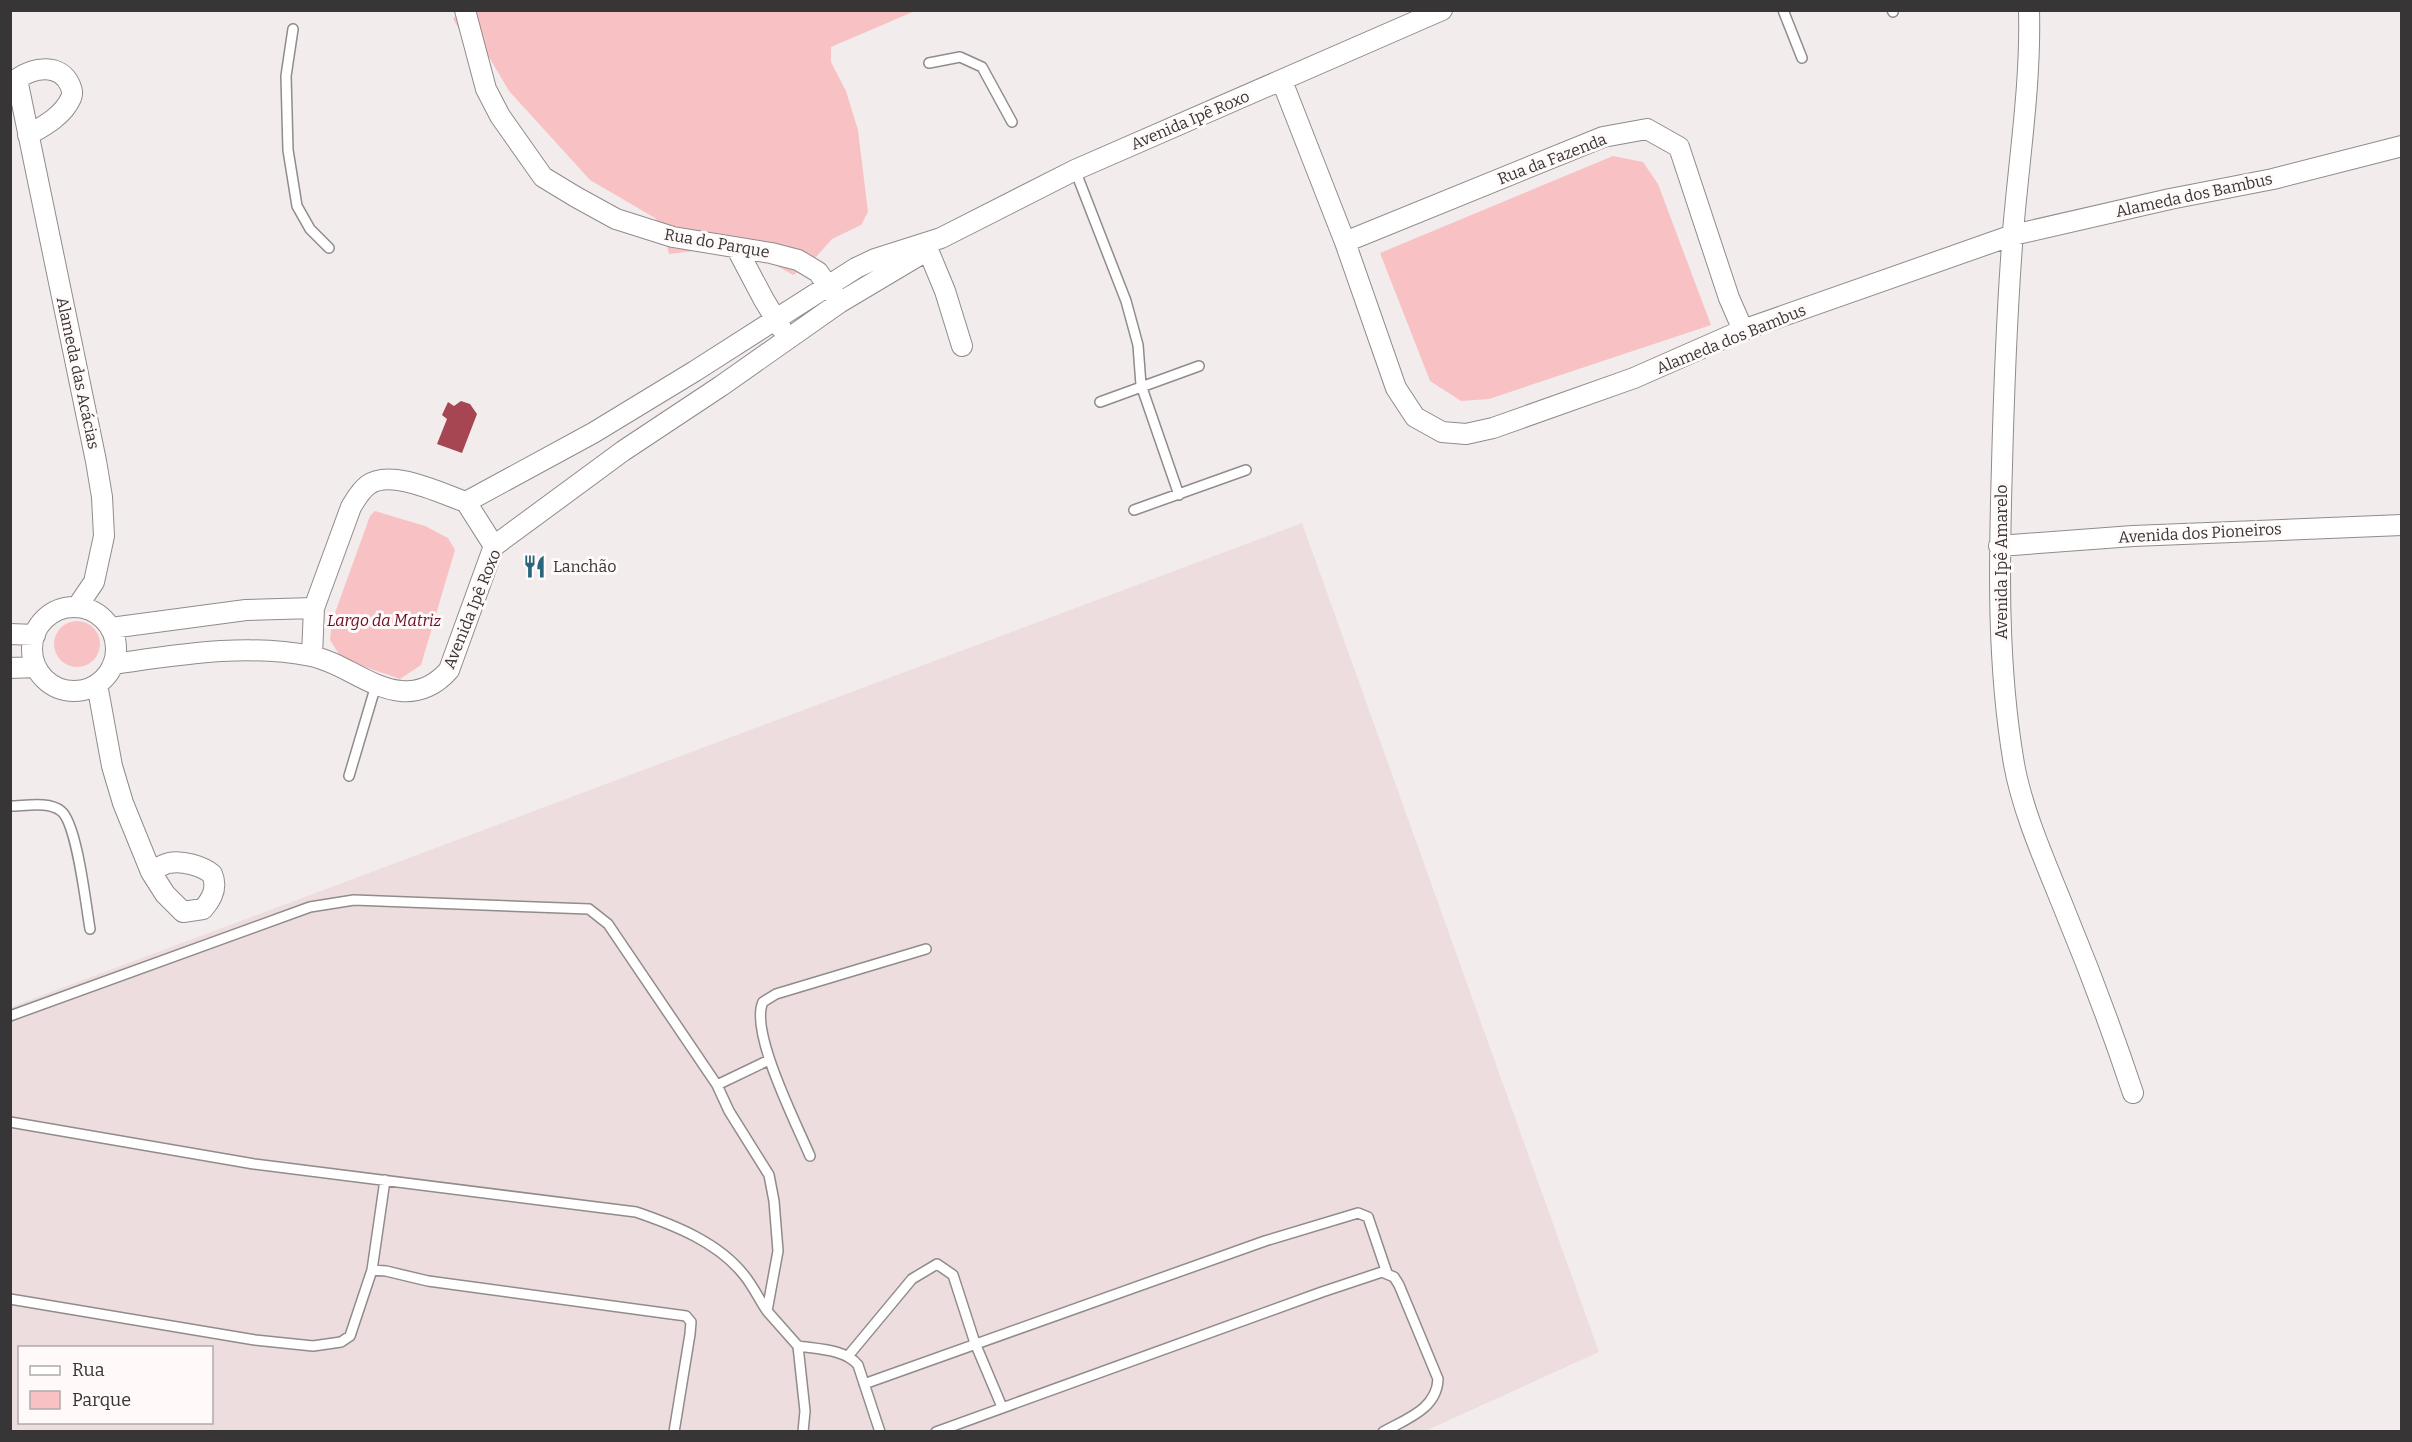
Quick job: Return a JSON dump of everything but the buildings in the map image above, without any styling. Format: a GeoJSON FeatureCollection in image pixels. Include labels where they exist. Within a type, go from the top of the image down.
{"type":"FeatureCollection","features":[{"type":"Feature","properties":{"kind":"street","name":"Rua do Parque"},"geometry":{"type":"LineString","coordinates":[[465,10],[486,89],[500,116],[543,177],[616,219],[673,237],[771,253],[798,261],[818,272],[828,285]]}},
{"type":"Feature","properties":{"kind":"street","name":"Avenida Ipê Roxo"},"geometry":{"type":"LineString","coordinates":[[113,664],[213,651],[260,651],[312,656],[376,685],[400,692],[427,688],[440,680],[449,670],[494,546],[623,451],[839,303],[934,244],[1075,170],[1442,10]]}},
{"type":"Feature","properties":{"kind":"street","name":"Avenida Ipê Amarelo"},"geometry":{"type":"LineString","coordinates":[[2029,10],[2030,44],[2013,235],[2005,365],[1999,546],[2000,629],[2005,698],[2014,767],[2036,838],[2104,1005],[2133,1093]]}},
{"type":"Feature","properties":{"kind":"street","name":"Alameda dos Bambus"},"geometry":{"type":"LineString","coordinates":[[1282,81],[1345,242],[1396,388],[1415,417],[1442,432],[1466,434],[1493,428],[1634,378],[1743,330],[2013,235],[2273,178],[2402,146]]}},
{"type":"Feature","properties":{"kind":"street","name":"Rua da Fazenda"},"geometry":{"type":"LineString","coordinates":[[1345,242],[1603,136],[1647,129],[1679,147],[1729,297],[1743,330]]}},
{"type":"Feature","properties":{"kind":"street","name":"Alameda das Acácias"},"geometry":{"type":"LineString","coordinates":[[28,135],[102,497],[104,536],[94,582],[76,607]]}},
{"type":"Feature","properties":{"kind":"street"},"geometry":{"type":"LineString","coordinates":[[934,244],[945,291],[962,346]]}},
{"type":"Feature","properties":{"kind":"street","name":"Avenida Ipê Roxo"},"geometry":{"type":"LineString","coordinates":[[466,502],[593,433],[695,371],[828,285],[875,259],[934,244]]}},
{"type":"Feature","properties":{"kind":"street"},"geometry":{"type":"LineString","coordinates":[[737,249],[788,339]]}},
{"type":"Feature","properties":{"kind":"street"},"geometry":{"type":"LineString","coordinates":[[828,285],[839,303]]}},
{"type":"Feature","properties":{"kind":"street"},"geometry":{"type":"LineString","coordinates":[[312,656],[314,608],[351,507],[358,495],[370,484],[392,479],[414,483],[466,502],[494,546]]}},
{"type":"Feature","properties":{"kind":"street","name":"Avenida dos Pioneiros"},"geometry":{"type":"LineString","coordinates":[[1999,546],[2133,536],[2402,525]]}},
{"type":"Feature","properties":{"kind":"street"},"geometry":{"type":"LineString","coordinates":[[76,607],[96,614],[111,628],[116,652],[107,675],[98,684],[73,691],[62,689],[51,685],[36,667],[33,657],[35,635],[41,623],[51,614],[76,607]]}},
{"type":"Feature","properties":{"kind":"street"},"geometry":{"type":"LineString","coordinates":[[111,628],[246,610],[314,608]]}},
{"type":"Feature","properties":{"kind":"street"},"geometry":{"type":"LineString","coordinates":[[10,634],[35,635]]}},
{"type":"Feature","properties":{"kind":"street"},"geometry":{"type":"LineString","coordinates":[[10,668],[36,667]]}},
{"type":"Feature","properties":{"kind":"street"},"geometry":{"type":"LineString","coordinates":[[98,684],[108,743],[123,803],[151,872]]}},
{"type":"Feature","properties":{"kind":"lane"},"geometry":{"type":"LineString","coordinates":[[1783,10],[1802,58]]}},
{"type":"Feature","properties":{"kind":"lane"},"geometry":{"type":"LineString","coordinates":[[292,29],[286,76],[288,150],[297,206],[310,229],[329,248]]}},
{"type":"Feature","properties":{"kind":"lane"},"geometry":{"type":"LineString","coordinates":[[929,63],[960,57],[982,68],[1012,122]]}},
{"type":"Feature","properties":{"kind":"lane"},"geometry":{"type":"LineString","coordinates":[[1075,170],[1126,301],[1138,345],[1142,387],[1179,495]]}},
{"type":"Feature","properties":{"kind":"lane"},"geometry":{"type":"LineString","coordinates":[[1100,402],[1199,366]]}},
{"type":"Feature","properties":{"kind":"lane"},"geometry":{"type":"LineString","coordinates":[[1134,510],[1246,470]]}},
{"type":"Feature","properties":{"kind":"lane"},"geometry":{"type":"LineString","coordinates":[[349,776],[376,685]]}},
{"type":"Feature","properties":{"kind":"lane"},"geometry":{"type":"LineString","coordinates":[[10,806],[45,806],[57,808],[64,814],[75,843],[90,928]]}},
{"type":"Feature","properties":{"kind":"lane"},"geometry":{"type":"LineString","coordinates":[[10,1016],[310,907],[354,900],[589,909],[608,924],[717,1085],[729,1112],[769,1175],[774,1201],[778,1251],[767,1311]]}},
{"type":"Feature","properties":{"kind":"lane"},"geometry":{"type":"LineString","coordinates":[[810,1156],[770,1060],[759,1013],[763,1002],[776,994],[926,949]]}},
{"type":"Feature","properties":{"kind":"lane"},"geometry":{"type":"LineString","coordinates":[[717,1085],[770,1060]]}},
{"type":"Feature","properties":{"kind":"lane"},"geometry":{"type":"LineString","coordinates":[[10,1122],[254,1164],[636,1212],[665,1222],[694,1236],[721,1254],[743,1274],[767,1311],[798,1346],[805,1411],[803,1431]]}},
{"type":"Feature","properties":{"kind":"lane"},"geometry":{"type":"LineString","coordinates":[[10,1299],[255,1340],[313,1346],[341,1342],[350,1336],[372,1270],[385,1180]]}},
{"type":"Feature","properties":{"kind":"lane"},"geometry":{"type":"LineString","coordinates":[[864,1384],[1265,1241],[1358,1213],[1368,1217],[1387,1273]]}},
{"type":"Feature","properties":{"kind":"lane"},"geometry":{"type":"LineString","coordinates":[[848,1356],[912,1280],[938,1264],[953,1275],[975,1343],[1002,1407]]}},
{"type":"Feature","properties":{"kind":"lane"},"geometry":{"type":"LineString","coordinates":[[372,1270],[386,1270],[428,1281],[686,1316],[691,1322],[690,1334],[674,1431]]}},
{"type":"Feature","properties":{"kind":"lane"},"geometry":{"type":"LineString","coordinates":[[936,1431],[1322,1292],[1378,1273],[1387,1273],[1394,1276],[1399,1285],[1436,1374],[1437,1390],[1426,1407],[1383,1431]]}},
{"type":"Feature","properties":{"kind":"lane"},"geometry":{"type":"LineString","coordinates":[[798,1346],[848,1356],[858,1365],[880,1431]]}},
{"type":"Feature","properties":{"kind":"shaded area"},"geometry":{"type":"Polygon","coordinates":[[[1302,523],[1599,1352],[1423,1432],[11,1432],[11,1007],[1302,523]]]}},
{"type":"Feature","properties":{"kind":"green space"},"geometry":{"type":"Polygon","coordinates":[[[461,10],[915,11],[831,47],[831,62],[846,91],[858,130],[868,212],[861,225],[832,239],[808,266],[793,275],[765,259],[711,249],[669,254],[663,229],[655,218],[590,180],[509,91],[479,40],[459,29],[453,19],[461,10]]]}},
{"type":"Feature","properties":{"kind":"green space"},"geometry":{"type":"Polygon","coordinates":[[[1613,156],[1643,162],[1658,184],[1711,325],[1489,399],[1461,401],[1430,381],[1380,253],[1613,156]]]}},
{"type":"Feature","properties":{"kind":"green space","name":"Largo da Matriz"},"geometry":{"type":"Polygon","coordinates":[[[375,511],[425,526],[448,538],[455,550],[421,665],[400,679],[342,659],[330,640],[332,621],[370,516],[375,511]]]}},
{"type":"Feature","properties":{"kind":"green space"},"geometry":{"type":"Polygon","coordinates":[[[77,621],[93,628],[100,644],[93,660],[77,667],[61,660],[54,644],[61,628],[77,621]]]}},
{"type":"Feature","properties":{"kind":"place","name":"Lanchão"},"geometry":{"type":"Point","coordinates":[535,566]}}]}
